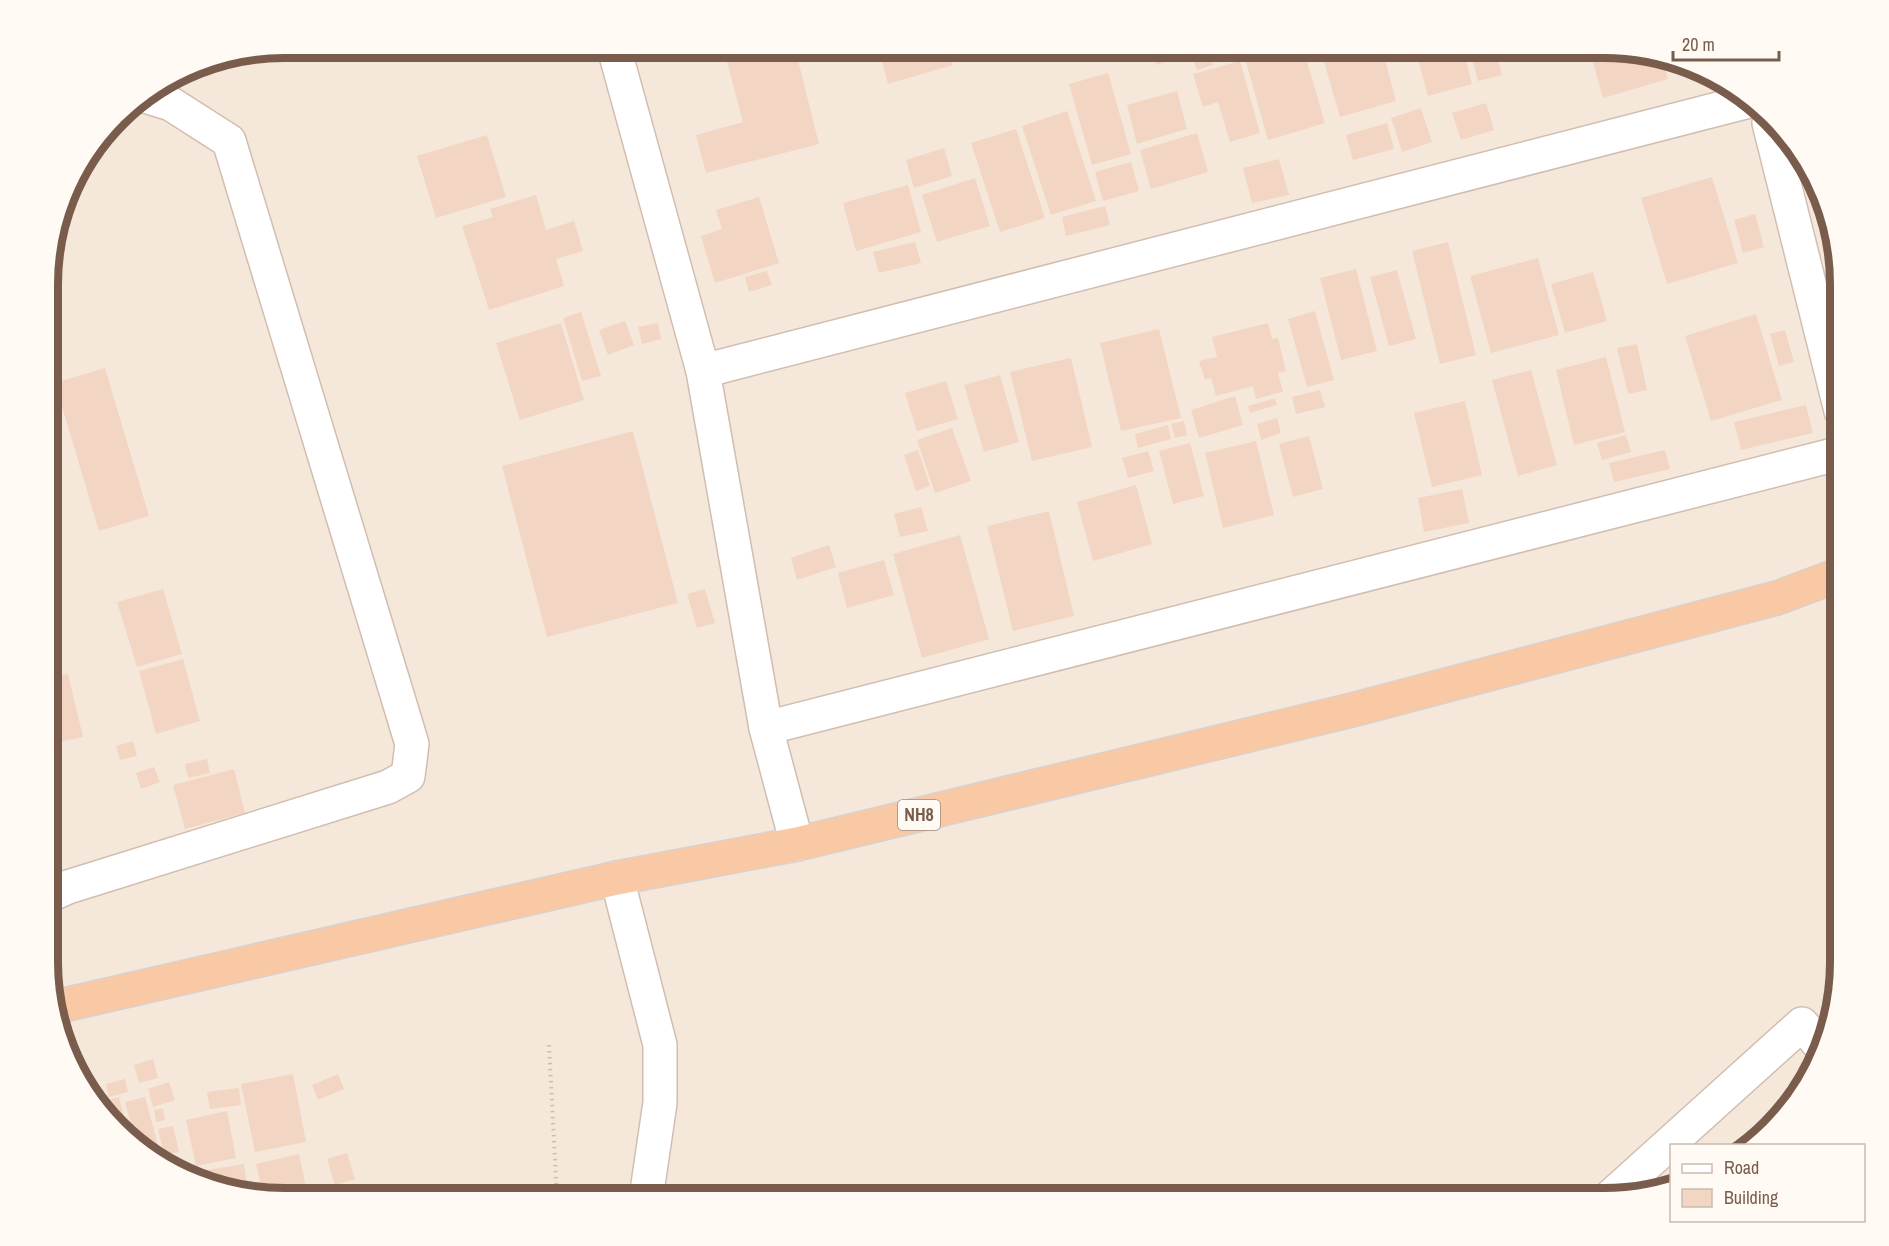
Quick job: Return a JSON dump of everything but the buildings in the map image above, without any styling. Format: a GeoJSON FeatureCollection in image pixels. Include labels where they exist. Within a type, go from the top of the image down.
{"type":"FeatureCollection","features":[{"type":"Feature","properties":{"kind":"highway","name":"NH8"},"geometry":{"type":"LineString","coordinates":[[63,1005],[616,878],[797,844],[1352,710],[1777,598],[1830,578]]}},
{"type":"Feature","properties":{"kind":"highway","name":"NH8"},"geometry":{"type":"LineString","coordinates":[[1777,598],[1830,593]]}},
{"type":"Feature","properties":{"kind":"street"},"geometry":{"type":"LineString","coordinates":[[617,58],[703,371],[766,728],[797,844]]}},
{"type":"Feature","properties":{"kind":"street"},"geometry":{"type":"LineString","coordinates":[[58,891],[388,787],[408,776],[412,744],[229,141],[171,104],[156,99]]}},
{"type":"Feature","properties":{"kind":"street"},"geometry":{"type":"LineString","coordinates":[[703,371],[1741,104]]}},
{"type":"Feature","properties":{"kind":"street"},"geometry":{"type":"LineString","coordinates":[[1771,132],[1830,370]]}},
{"type":"Feature","properties":{"kind":"street"},"geometry":{"type":"LineString","coordinates":[[766,728],[1830,456]]}},
{"type":"Feature","properties":{"kind":"street"},"geometry":{"type":"LineString","coordinates":[[616,878],[660,1045],[660,1103],[647,1188]]}},
{"type":"Feature","properties":{"kind":"street"},"geometry":{"type":"LineString","coordinates":[[1620,1187],[1802,1024],[1816,1041]]}},
{"type":"Feature","properties":{"kind":"path"},"geometry":{"type":"LineString","coordinates":[[549,1045],[556,1188]]}},
{"type":"Feature","properties":{"kind":"shaded area"},"geometry":{"type":"Polygon","coordinates":[[[284,58],[1605,58],[1634,60],[1677,70],[1718,89],[1742,105],[1784,147],[1807,184],[1823,226],[1830,270],[1830,976],[1829,991],[1819,1034],[1800,1075],[1784,1099],[1754,1131],[1738,1144],[1670,1144],[1670,1178],[1634,1186],[1605,1188],[284,1188],[255,1186],[212,1176],[171,1157],[147,1141],[115,1111],[89,1075],[70,1034],[60,991],[58,962],[58,284],[60,255],[70,212],[82,184],[105,147],[135,115],[184,82],[212,70],[255,60],[284,58]]]}}]}
